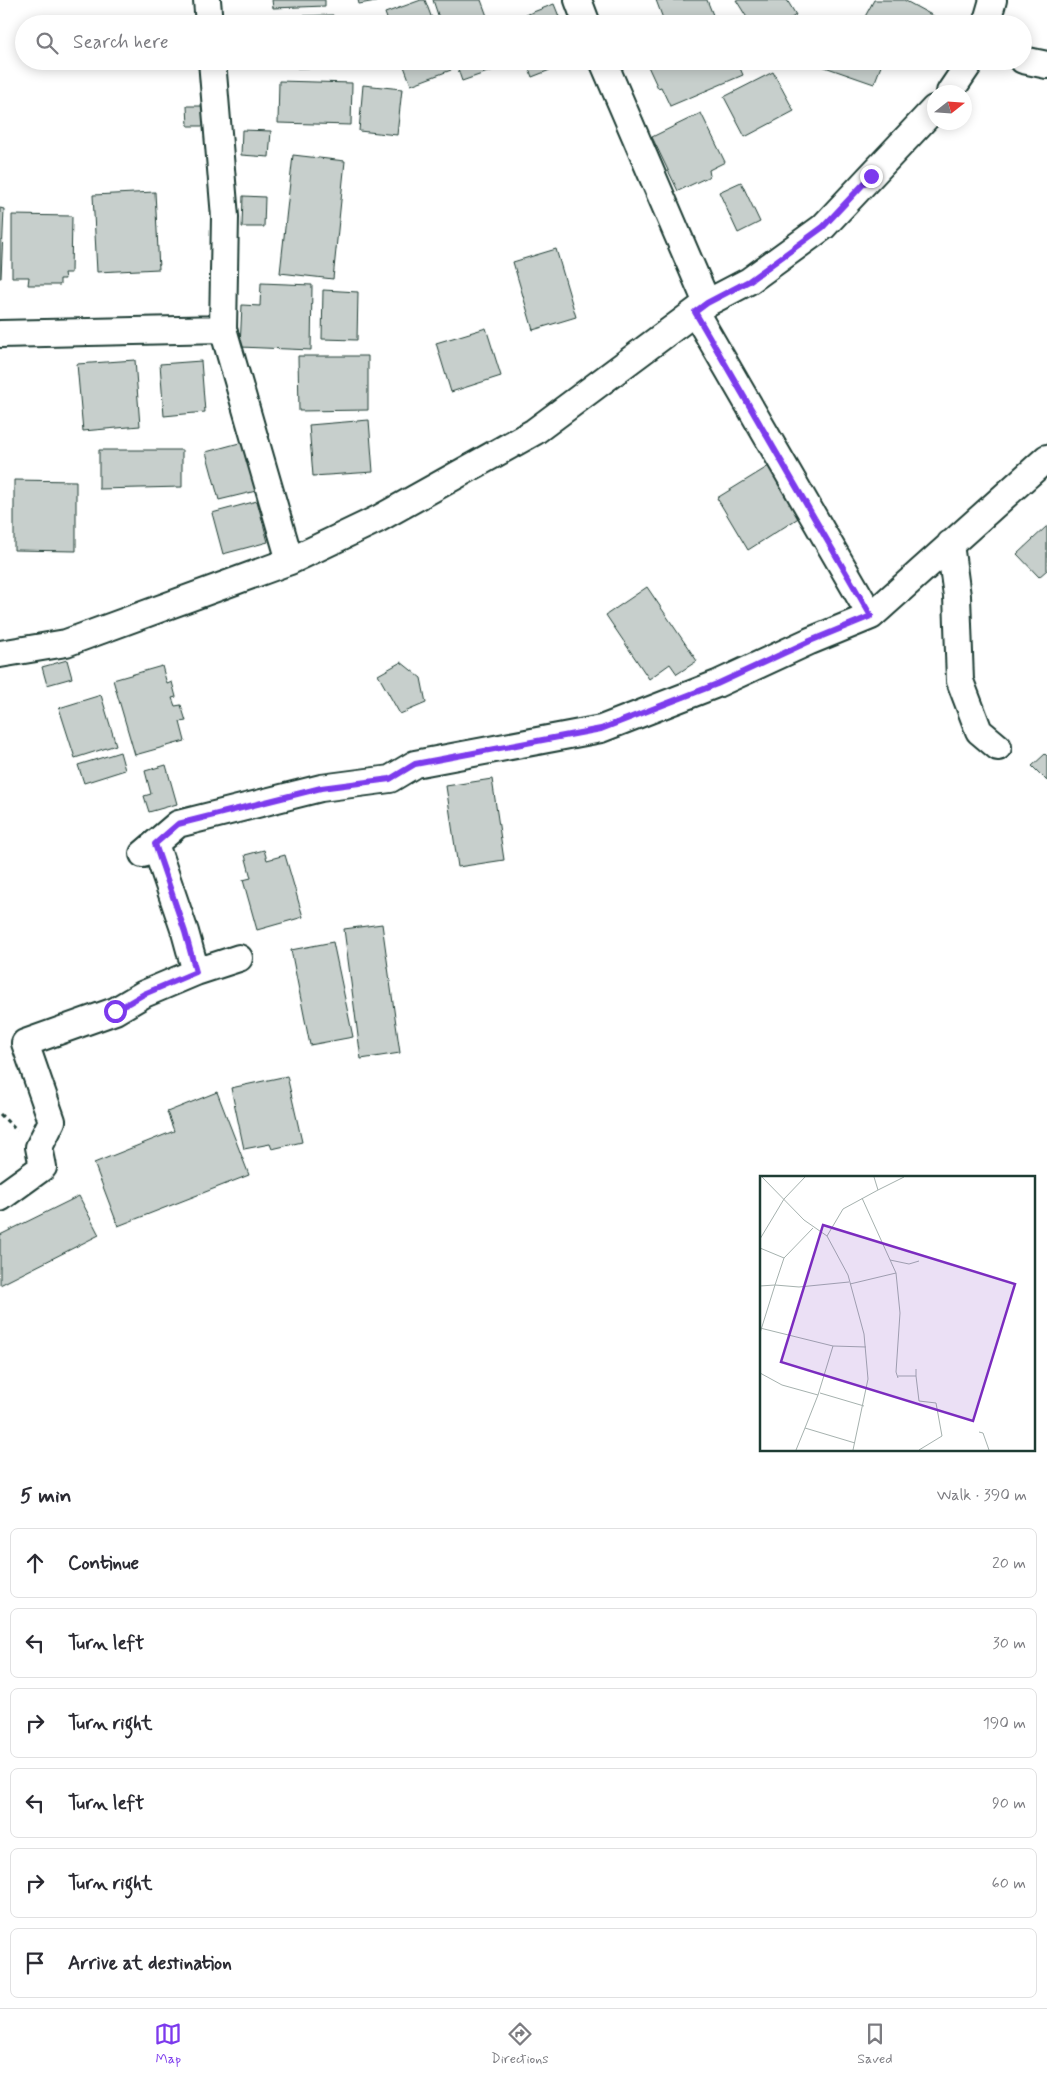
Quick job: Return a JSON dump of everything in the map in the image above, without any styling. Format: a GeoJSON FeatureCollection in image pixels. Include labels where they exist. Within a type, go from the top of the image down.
{"type":"FeatureCollection","features":[{"type":"Feature","properties":{"kind":"street"},"geometry":{"type":"LineString","coordinates":[[207,0],[208,15]]}},
{"type":"Feature","properties":{"kind":"street"},"geometry":{"type":"LineString","coordinates":[[578,0],[584,15]]}},
{"type":"Feature","properties":{"kind":"street"},"geometry":{"type":"LineString","coordinates":[[989,15],[993,0]]}},
{"type":"Feature","properties":{"kind":"street"},"geometry":{"type":"LineString","coordinates":[[1032,62],[1047,65]]}},
{"type":"Feature","properties":{"kind":"street"},"geometry":{"type":"LineString","coordinates":[[213,70],[225,217],[223,330],[290,562]]}},
{"type":"Feature","properties":{"kind":"street"},"geometry":{"type":"LineString","coordinates":[[607,70],[701,308],[871,616]]}},
{"type":"Feature","properties":{"kind":"street"},"geometry":{"type":"LineString","coordinates":[[955,85],[965,70]]}},
{"type":"Feature","properties":{"kind":"street"},"geometry":{"type":"LineString","coordinates":[[0,654],[66,643],[290,562],[378,519],[534,432],[701,308],[749,281],[823,227],[927,116]]}},
{"type":"Feature","properties":{"kind":"street"},"geometry":{"type":"LineString","coordinates":[[0,334],[223,330]]}},
{"type":"Feature","properties":{"kind":"street"},"geometry":{"type":"LineString","coordinates":[[196,972],[185,932],[149,849],[178,824],[321,788],[390,779],[415,764],[601,729],[717,684],[810,641],[871,616],[1047,458]]}},
{"type":"Feature","properties":{"kind":"street"},"geometry":{"type":"LineString","coordinates":[[950,544],[957,596],[960,681],[978,731],[998,747]]}},
{"type":"Feature","properties":{"kind":"street"},"geometry":{"type":"LineString","coordinates":[[0,1198],[43,1167],[39,1147],[52,1121],[25,1043],[115,1011],[144,994],[196,972],[239,958]]}},
{"type":"Feature","properties":{"kind":"building"},"geometry":{"type":"Polygon","coordinates":[[[272,0],[325,0],[325,6],[273,8],[272,0]]]}},
{"type":"Feature","properties":{"kind":"building"},"geometry":{"type":"Polygon","coordinates":[[[358,0],[376,0],[376,1],[359,4],[358,0]]]}},
{"type":"Feature","properties":{"kind":"building"},"geometry":{"type":"Polygon","coordinates":[[[425,0],[431,15],[386,15],[385,13],[425,0]]]}},
{"type":"Feature","properties":{"kind":"building"},"geometry":{"type":"Polygon","coordinates":[[[433,0],[481,0],[487,15],[438,15],[433,0]]]}},
{"type":"Feature","properties":{"kind":"building"},"geometry":{"type":"Polygon","coordinates":[[[656,0],[707,0],[713,15],[662,15],[656,0]]]}},
{"type":"Feature","properties":{"kind":"building"},"geometry":{"type":"Polygon","coordinates":[[[736,0],[787,0],[796,15],[745,15],[736,0]]]}},
{"type":"Feature","properties":{"kind":"building"},"geometry":{"type":"Polygon","coordinates":[[[874,0],[904,0],[932,15],[866,15],[874,0]]]}},
{"type":"Feature","properties":{"kind":"building"},"geometry":{"type":"Polygon","coordinates":[[[554,4],[558,15],[526,15],[554,4]]]}},
{"type":"Feature","properties":{"kind":"building"},"geometry":{"type":"Polygon","coordinates":[[[405,70],[451,70],[411,85],[405,70]]]}},
{"type":"Feature","properties":{"kind":"building"},"geometry":{"type":"Polygon","coordinates":[[[458,70],[494,70],[462,81],[458,70]]]}},
{"type":"Feature","properties":{"kind":"building"},"geometry":{"type":"Polygon","coordinates":[[[529,70],[550,70],[532,77],[529,70]]]}},
{"type":"Feature","properties":{"kind":"building"},"geometry":{"type":"Polygon","coordinates":[[[650,70],[741,70],[743,75],[670,106],[661,87],[658,88],[650,70]]]}},
{"type":"Feature","properties":{"kind":"building"},"geometry":{"type":"Polygon","coordinates":[[[834,70],[879,70],[874,84],[834,70]]]}},
{"type":"Feature","properties":{"kind":"building"},"geometry":{"type":"Polygon","coordinates":[[[773,72],[794,111],[745,137],[724,97],[773,72]]]}},
{"type":"Feature","properties":{"kind":"building"},"geometry":{"type":"Polygon","coordinates":[[[279,81],[352,83],[351,125],[278,123],[279,81]]]}},
{"type":"Feature","properties":{"kind":"building"},"geometry":{"type":"Polygon","coordinates":[[[363,85],[402,89],[397,135],[359,131],[363,85]]]}},
{"type":"Feature","properties":{"kind":"building"},"geometry":{"type":"Polygon","coordinates":[[[187,106],[206,106],[206,126],[188,126],[187,106]]]}},
{"type":"Feature","properties":{"kind":"building"},"geometry":{"type":"Polygon","coordinates":[[[701,113],[725,162],[709,170],[710,176],[678,191],[652,137],[701,113]]]}},
{"type":"Feature","properties":{"kind":"building"},"geometry":{"type":"Polygon","coordinates":[[[242,130],[271,131],[269,157],[241,155],[242,130]]]}},
{"type":"Feature","properties":{"kind":"building"},"geometry":{"type":"Polygon","coordinates":[[[293,155],[345,161],[333,279],[280,273],[293,155]]]}},
{"type":"Feature","properties":{"kind":"building"},"geometry":{"type":"Polygon","coordinates":[[[741,182],[760,222],[738,233],[719,192],[741,182]]]}},
{"type":"Feature","properties":{"kind":"building"},"geometry":{"type":"Polygon","coordinates":[[[155,192],[159,269],[97,272],[93,195],[155,192]]]}},
{"type":"Feature","properties":{"kind":"building"},"geometry":{"type":"Polygon","coordinates":[[[243,196],[265,197],[264,227],[242,227],[243,196]]]}},
{"type":"Feature","properties":{"kind":"building"},"geometry":{"type":"Polygon","coordinates":[[[0,208],[4,209],[1,278],[0,278],[0,208]]]}},
{"type":"Feature","properties":{"kind":"building"},"geometry":{"type":"Polygon","coordinates":[[[12,215],[72,216],[71,273],[64,273],[65,279],[60,279],[60,285],[28,285],[29,277],[12,277],[12,215]]]}},
{"type":"Feature","properties":{"kind":"building"},"geometry":{"type":"Polygon","coordinates":[[[556,249],[576,317],[533,330],[513,262],[556,249]]]}},
{"type":"Feature","properties":{"kind":"building"},"geometry":{"type":"Polygon","coordinates":[[[261,283],[312,285],[311,350],[240,347],[242,305],[260,306],[261,283]]]}},
{"type":"Feature","properties":{"kind":"building"},"geometry":{"type":"Polygon","coordinates":[[[323,290],[358,292],[357,340],[322,339],[323,290]]]}},
{"type":"Feature","properties":{"kind":"building"},"geometry":{"type":"Polygon","coordinates":[[[486,328],[501,376],[451,392],[436,343],[486,328]]]}},
{"type":"Feature","properties":{"kind":"building"},"geometry":{"type":"Polygon","coordinates":[[[298,356],[368,356],[368,410],[299,411],[298,356]]]}},
{"type":"Feature","properties":{"kind":"building"},"geometry":{"type":"Polygon","coordinates":[[[135,360],[140,426],[83,431],[77,364],[135,360]]]}},
{"type":"Feature","properties":{"kind":"building"},"geometry":{"type":"Polygon","coordinates":[[[201,361],[205,412],[164,416],[160,364],[201,361]]]}},
{"type":"Feature","properties":{"kind":"building"},"geometry":{"type":"Polygon","coordinates":[[[369,420],[373,472],[313,476],[309,425],[369,420]]]}},
{"type":"Feature","properties":{"kind":"building"},"geometry":{"type":"Polygon","coordinates":[[[243,442],[256,491],[219,500],[206,452],[243,442]]]}},
{"type":"Feature","properties":{"kind":"building"},"geometry":{"type":"Polygon","coordinates":[[[99,450],[182,450],[182,487],[99,489],[99,450]]]}},
{"type":"Feature","properties":{"kind":"building"},"geometry":{"type":"Polygon","coordinates":[[[769,466],[800,517],[748,550],[717,498],[769,466]]]}},
{"type":"Feature","properties":{"kind":"building"},"geometry":{"type":"Polygon","coordinates":[[[14,480],[76,481],[76,551],[14,550],[14,480]]]}},
{"type":"Feature","properties":{"kind":"building"},"geometry":{"type":"Polygon","coordinates":[[[257,501],[268,542],[223,554],[212,513],[257,501]]]}},
{"type":"Feature","properties":{"kind":"building"},"geometry":{"type":"Polygon","coordinates":[[[1047,526],[1047,570],[1039,577],[1017,554],[1047,526]]]}},
{"type":"Feature","properties":{"kind":"building"},"geometry":{"type":"Polygon","coordinates":[[[647,587],[697,661],[677,674],[670,664],[649,679],[606,615],[647,587]]]}},
{"type":"Feature","properties":{"kind":"building"},"geometry":{"type":"Polygon","coordinates":[[[67,660],[72,678],[47,685],[42,667],[67,660]]]}},
{"type":"Feature","properties":{"kind":"building"},"geometry":{"type":"Polygon","coordinates":[[[401,662],[421,678],[426,703],[400,714],[378,675],[401,662]]]}},
{"type":"Feature","properties":{"kind":"building"},"geometry":{"type":"Polygon","coordinates":[[[162,666],[167,684],[172,682],[176,697],[172,698],[175,706],[181,705],[186,721],[180,722],[185,741],[135,755],[113,680],[162,666]]]}},
{"type":"Feature","properties":{"kind":"building"},"geometry":{"type":"Polygon","coordinates":[[[101,695],[116,745],[75,758],[59,708],[101,695]]]}},
{"type":"Feature","properties":{"kind":"building"},"geometry":{"type":"Polygon","coordinates":[[[120,752],[125,770],[84,783],[78,765],[120,752]]]}},
{"type":"Feature","properties":{"kind":"building"},"geometry":{"type":"Polygon","coordinates":[[[1045,754],[1047,756],[1047,781],[1032,766],[1045,754]]]}},
{"type":"Feature","properties":{"kind":"building"},"geometry":{"type":"Polygon","coordinates":[[[166,765],[177,804],[149,812],[144,796],[151,794],[145,771],[166,765]]]}},
{"type":"Feature","properties":{"kind":"building"},"geometry":{"type":"Polygon","coordinates":[[[492,779],[504,860],[458,867],[446,786],[492,779]]]}},
{"type":"Feature","properties":{"kind":"building"},"geometry":{"type":"Polygon","coordinates":[[[264,850],[267,860],[285,855],[303,917],[257,930],[243,880],[251,878],[245,855],[264,850]]]}},
{"type":"Feature","properties":{"kind":"building"},"geometry":{"type":"Polygon","coordinates":[[[382,924],[400,1053],[361,1059],[344,929],[382,924]]]}},
{"type":"Feature","properties":{"kind":"building"},"geometry":{"type":"Polygon","coordinates":[[[333,942],[353,1037],[310,1045],[291,950],[333,942]]]}},
{"type":"Feature","properties":{"kind":"building"},"geometry":{"type":"Polygon","coordinates":[[[287,1076],[302,1142],[272,1149],[270,1144],[244,1149],[231,1088],[287,1076]]]}},
{"type":"Feature","properties":{"kind":"building"},"geometry":{"type":"Polygon","coordinates":[[[217,1092],[249,1175],[118,1226],[94,1163],[174,1131],[167,1112],[217,1092]]]}},
{"type":"Feature","properties":{"kind":"building"},"geometry":{"type":"Polygon","coordinates":[[[79,1196],[99,1235],[0,1285],[0,1235],[79,1196]]]}},
{"type":"Feature","properties":{"kind":"route"},"geometry":{"type":"LineString","coordinates":[[115,1011],[144,994],[196,972],[185,932],[155,844],[178,824],[321,788],[390,779],[415,764],[601,729],[717,684],[810,641],[871,616],[695,312],[707,303],[749,281],[823,227],[871,176]]}}]}
